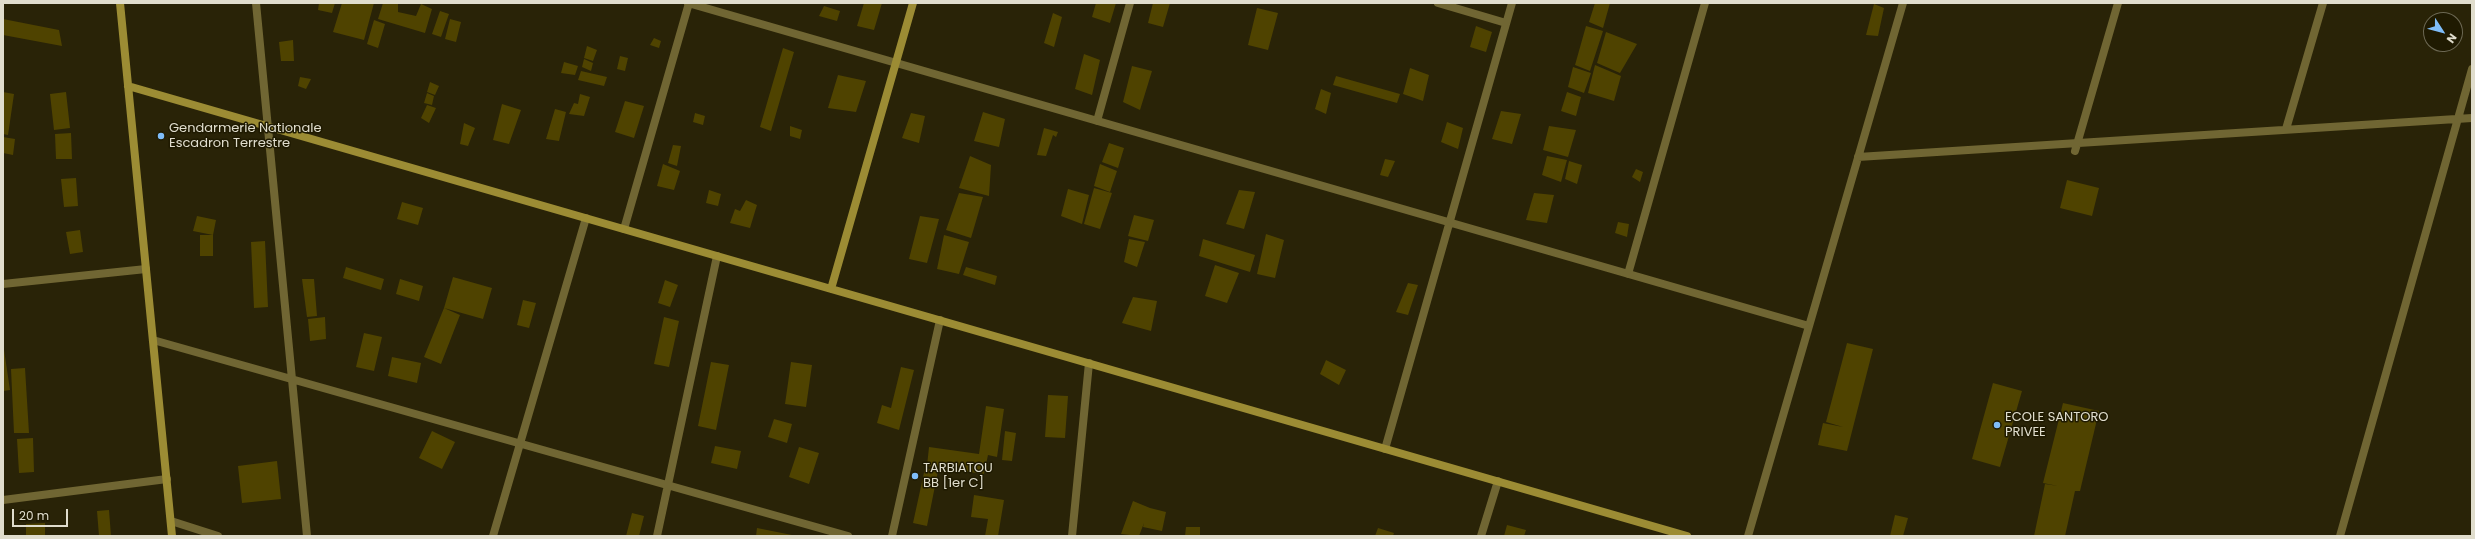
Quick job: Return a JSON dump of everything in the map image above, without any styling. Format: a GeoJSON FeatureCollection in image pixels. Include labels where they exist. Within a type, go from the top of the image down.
{"type":"FeatureCollection","features":[{"type":"Feature","properties":{"kind":"street"},"geometry":{"type":"LineString","coordinates":[[120,3],[172,536]]}},
{"type":"Feature","properties":{"kind":"street"},"geometry":{"type":"LineString","coordinates":[[256,3],[307,536]]}},
{"type":"Feature","properties":{"kind":"street"},"geometry":{"type":"LineString","coordinates":[[624,229],[688,3],[1809,326]]}},
{"type":"Feature","properties":{"kind":"street"},"geometry":{"type":"LineString","coordinates":[[831,289],[913,3]]}},
{"type":"Feature","properties":{"kind":"street"},"geometry":{"type":"LineString","coordinates":[[1097,121],[1130,3]]}},
{"type":"Feature","properties":{"kind":"street"},"geometry":{"type":"LineString","coordinates":[[1438,3],[1506,23]]}},
{"type":"Feature","properties":{"kind":"street"},"geometry":{"type":"LineString","coordinates":[[1385,449],[1512,3]]}},
{"type":"Feature","properties":{"kind":"street"},"geometry":{"type":"LineString","coordinates":[[1628,274],[1705,3]]}},
{"type":"Feature","properties":{"kind":"street"},"geometry":{"type":"LineString","coordinates":[[1748,536],[1903,3]]}},
{"type":"Feature","properties":{"kind":"street"},"geometry":{"type":"LineString","coordinates":[[2077,147],[2118,3]]}},
{"type":"Feature","properties":{"kind":"street"},"geometry":{"type":"LineString","coordinates":[[2286,129],[2322,3]]}},
{"type":"Feature","properties":{"kind":"street"},"geometry":{"type":"LineString","coordinates":[[2340,536],[2472,70]]}},
{"type":"Feature","properties":{"kind":"street"},"geometry":{"type":"LineString","coordinates":[[128,86],[1687,536]]}},
{"type":"Feature","properties":{"kind":"street"},"geometry":{"type":"LineString","coordinates":[[1858,157],[2077,147],[2286,129],[2472,118]]}},
{"type":"Feature","properties":{"kind":"street"},"geometry":{"type":"LineString","coordinates":[[493,536],[586,218]]}},
{"type":"Feature","properties":{"kind":"street"},"geometry":{"type":"LineString","coordinates":[[657,536],[717,256]]}},
{"type":"Feature","properties":{"kind":"street"},"geometry":{"type":"LineString","coordinates":[[3,284],[146,268]]}},
{"type":"Feature","properties":{"kind":"street"},"geometry":{"type":"LineString","coordinates":[[892,536],[940,320]]}},
{"type":"Feature","properties":{"kind":"street"},"geometry":{"type":"LineString","coordinates":[[153,340],[520,442],[848,536]]}},
{"type":"Feature","properties":{"kind":"street"},"geometry":{"type":"LineString","coordinates":[[1072,536],[1089,363]]}},
{"type":"Feature","properties":{"kind":"street"},"geometry":{"type":"LineString","coordinates":[[3,500],[167,479]]}},
{"type":"Feature","properties":{"kind":"street"},"geometry":{"type":"LineString","coordinates":[[1481,536],[1498,481]]}},
{"type":"Feature","properties":{"kind":"street"},"geometry":{"type":"LineString","coordinates":[[171,521],[218,536]]}},
{"type":"Feature","properties":{"kind":"building"},"geometry":{"type":"Polygon","coordinates":[[[319,3],[335,3],[332,13],[318,10],[319,3]]]}},
{"type":"Feature","properties":{"kind":"building"},"geometry":{"type":"Polygon","coordinates":[[[342,3],[374,3],[364,40],[333,32],[342,3]]]}},
{"type":"Feature","properties":{"kind":"building"},"geometry":{"type":"Polygon","coordinates":[[[383,3],[398,3],[398,12],[416,16],[421,4],[432,9],[425,33],[378,19],[383,3]]]}},
{"type":"Feature","properties":{"kind":"building"},"geometry":{"type":"Polygon","coordinates":[[[864,3],[882,3],[874,30],[857,26],[864,3]]]}},
{"type":"Feature","properties":{"kind":"building"},"geometry":{"type":"Polygon","coordinates":[[[1096,3],[1116,3],[1110,23],[1092,17],[1096,3]]]}},
{"type":"Feature","properties":{"kind":"building"},"geometry":{"type":"Polygon","coordinates":[[[1153,3],[1170,3],[1163,27],[1148,23],[1153,3]]]}},
{"type":"Feature","properties":{"kind":"building"},"geometry":{"type":"Polygon","coordinates":[[[1595,3],[1610,3],[1603,28],[1589,22],[1595,3]]]}},
{"type":"Feature","properties":{"kind":"building"},"geometry":{"type":"Polygon","coordinates":[[[1874,4],[1884,8],[1878,36],[1866,35],[1874,4]]]}},
{"type":"Feature","properties":{"kind":"building"},"geometry":{"type":"Polygon","coordinates":[[[824,6],[840,11],[837,21],[819,16],[824,6]]]}},
{"type":"Feature","properties":{"kind":"building"},"geometry":{"type":"Polygon","coordinates":[[[1257,8],[1278,13],[1268,50],[1248,45],[1257,8]]]}},
{"type":"Feature","properties":{"kind":"building"},"geometry":{"type":"Polygon","coordinates":[[[440,11],[449,14],[441,37],[432,34],[440,11]]]}},
{"type":"Feature","properties":{"kind":"building"},"geometry":{"type":"Polygon","coordinates":[[[1053,13],[1062,17],[1054,47],[1044,43],[1053,13]]]}},
{"type":"Feature","properties":{"kind":"building"},"geometry":{"type":"Polygon","coordinates":[[[3,19],[59,30],[62,46],[3,35],[3,19]]]}},
{"type":"Feature","properties":{"kind":"building"},"geometry":{"type":"Polygon","coordinates":[[[450,19],[461,22],[456,42],[445,39],[450,19]]]}},
{"type":"Feature","properties":{"kind":"building"},"geometry":{"type":"Polygon","coordinates":[[[374,20],[385,24],[378,48],[367,44],[374,20]]]}},
{"type":"Feature","properties":{"kind":"building"},"geometry":{"type":"Polygon","coordinates":[[[1476,26],[1492,32],[1486,52],[1470,47],[1476,26]]]}},
{"type":"Feature","properties":{"kind":"building"},"geometry":{"type":"Polygon","coordinates":[[[1586,26],[1603,31],[1590,71],[1575,65],[1586,26]]]}},
{"type":"Feature","properties":{"kind":"building"},"geometry":{"type":"Polygon","coordinates":[[[1606,32],[1637,44],[1620,73],[1597,63],[1606,32]]]}},
{"type":"Feature","properties":{"kind":"building"},"geometry":{"type":"Polygon","coordinates":[[[654,38],[661,41],[659,48],[650,45],[654,38]]]}},
{"type":"Feature","properties":{"kind":"building"},"geometry":{"type":"Polygon","coordinates":[[[293,40],[294,61],[281,61],[279,42],[293,40]]]}},
{"type":"Feature","properties":{"kind":"building"},"geometry":{"type":"Polygon","coordinates":[[[587,46],[597,50],[593,61],[584,58],[587,46]]]}},
{"type":"Feature","properties":{"kind":"building"},"geometry":{"type":"Polygon","coordinates":[[[783,48],[794,52],[771,131],[760,127],[783,48]]]}},
{"type":"Feature","properties":{"kind":"building"},"geometry":{"type":"Polygon","coordinates":[[[1084,54],[1100,60],[1092,95],[1075,89],[1084,54]]]}},
{"type":"Feature","properties":{"kind":"building"},"geometry":{"type":"Polygon","coordinates":[[[620,56],[628,58],[625,71],[617,69],[620,56]]]}},
{"type":"Feature","properties":{"kind":"building"},"geometry":{"type":"Polygon","coordinates":[[[584,59],[593,63],[591,71],[582,67],[584,59]]]}},
{"type":"Feature","properties":{"kind":"building"},"geometry":{"type":"Polygon","coordinates":[[[564,62],[578,66],[575,75],[561,73],[564,62]]]}},
{"type":"Feature","properties":{"kind":"building"},"geometry":{"type":"Polygon","coordinates":[[[1595,65],[1621,76],[1614,101],[1588,93],[1595,65]]]}},
{"type":"Feature","properties":{"kind":"building"},"geometry":{"type":"Polygon","coordinates":[[[1132,66],[1152,71],[1140,110],[1123,102],[1132,66]]]}},
{"type":"Feature","properties":{"kind":"building"},"geometry":{"type":"Polygon","coordinates":[[[1573,67],[1591,73],[1584,93],[1568,87],[1573,67]]]}},
{"type":"Feature","properties":{"kind":"building"},"geometry":{"type":"Polygon","coordinates":[[[1410,68],[1429,75],[1423,101],[1403,94],[1410,68]]]}},
{"type":"Feature","properties":{"kind":"building"},"geometry":{"type":"Polygon","coordinates":[[[581,71],[607,77],[604,86],[578,80],[581,71]]]}},
{"type":"Feature","properties":{"kind":"building"},"geometry":{"type":"Polygon","coordinates":[[[838,75],[866,81],[856,112],[828,108],[838,75]]]}},
{"type":"Feature","properties":{"kind":"building"},"geometry":{"type":"Polygon","coordinates":[[[1336,76],[1400,94],[1397,103],[1333,85],[1336,76]]]}},
{"type":"Feature","properties":{"kind":"building"},"geometry":{"type":"Polygon","coordinates":[[[300,77],[311,79],[306,89],[298,86],[300,77]]]}},
{"type":"Feature","properties":{"kind":"building"},"geometry":{"type":"Polygon","coordinates":[[[430,82],[439,86],[435,95],[427,92],[430,82]]]}},
{"type":"Feature","properties":{"kind":"building"},"geometry":{"type":"Polygon","coordinates":[[[1321,89],[1331,93],[1326,114],[1315,109],[1321,89]]]}},
{"type":"Feature","properties":{"kind":"building"},"geometry":{"type":"Polygon","coordinates":[[[3,92],[14,94],[8,135],[3,134],[3,92]]]}},
{"type":"Feature","properties":{"kind":"building"},"geometry":{"type":"Polygon","coordinates":[[[66,92],[70,128],[54,130],[50,94],[66,92]]]}},
{"type":"Feature","properties":{"kind":"building"},"geometry":{"type":"Polygon","coordinates":[[[1567,92],[1581,97],[1576,116],[1561,111],[1567,92]]]}},
{"type":"Feature","properties":{"kind":"building"},"geometry":{"type":"Polygon","coordinates":[[[427,93],[434,96],[432,105],[424,103],[427,93]]]}},
{"type":"Feature","properties":{"kind":"building"},"geometry":{"type":"Polygon","coordinates":[[[580,94],[590,97],[584,116],[569,114],[574,103],[578,104],[580,94]]]}},
{"type":"Feature","properties":{"kind":"building"},"geometry":{"type":"Polygon","coordinates":[[[625,101],[644,106],[634,138],[615,132],[625,101]]]}},
{"type":"Feature","properties":{"kind":"building"},"geometry":{"type":"Polygon","coordinates":[[[502,104],[521,110],[509,144],[493,140],[502,104]]]}},
{"type":"Feature","properties":{"kind":"building"},"geometry":{"type":"Polygon","coordinates":[[[427,105],[436,108],[429,123],[421,118],[427,105]]]}},
{"type":"Feature","properties":{"kind":"building"},"geometry":{"type":"Polygon","coordinates":[[[555,109],[566,112],[559,141],[546,139],[555,109]]]}},
{"type":"Feature","properties":{"kind":"building"},"geometry":{"type":"Polygon","coordinates":[[[1501,111],[1521,114],[1512,144],[1492,139],[1501,111]]]}},
{"type":"Feature","properties":{"kind":"building"},"geometry":{"type":"Polygon","coordinates":[[[983,112],[1005,119],[999,147],[974,141],[983,112]]]}},
{"type":"Feature","properties":{"kind":"building"},"geometry":{"type":"Polygon","coordinates":[[[695,113],[705,116],[703,125],[693,122],[695,113]]]}},
{"type":"Feature","properties":{"kind":"building"},"geometry":{"type":"Polygon","coordinates":[[[911,113],[925,116],[919,143],[902,138],[911,113]]]}},
{"type":"Feature","properties":{"kind":"building"},"geometry":{"type":"Polygon","coordinates":[[[1447,122],[1463,128],[1458,149],[1441,142],[1447,122]]]}},
{"type":"Feature","properties":{"kind":"building"},"geometry":{"type":"Polygon","coordinates":[[[464,123],[475,128],[468,146],[460,144],[464,123]]]}},
{"type":"Feature","properties":{"kind":"building"},"geometry":{"type":"Polygon","coordinates":[[[790,126],[802,130],[800,139],[790,136],[790,126]]]}},
{"type":"Feature","properties":{"kind":"building"},"geometry":{"type":"Polygon","coordinates":[[[1549,126],[1576,130],[1568,157],[1543,150],[1549,126]]]}},
{"type":"Feature","properties":{"kind":"building"},"geometry":{"type":"Polygon","coordinates":[[[1044,128],[1058,132],[1056,137],[1053,135],[1046,156],[1037,155],[1044,128]]]}},
{"type":"Feature","properties":{"kind":"building"},"geometry":{"type":"Polygon","coordinates":[[[71,133],[72,159],[56,159],[55,134],[71,133]]]}},
{"type":"Feature","properties":{"kind":"building"},"geometry":{"type":"Polygon","coordinates":[[[3,137],[15,139],[13,155],[3,153],[3,137]]]}},
{"type":"Feature","properties":{"kind":"building"},"geometry":{"type":"Polygon","coordinates":[[[1109,143],[1124,148],[1118,168],[1102,162],[1109,143]]]}},
{"type":"Feature","properties":{"kind":"building"},"geometry":{"type":"Polygon","coordinates":[[[673,145],[681,146],[677,166],[668,163],[673,145]]]}},
{"type":"Feature","properties":{"kind":"building"},"geometry":{"type":"Polygon","coordinates":[[[970,156],[991,165],[989,196],[959,188],[970,156]]]}},
{"type":"Feature","properties":{"kind":"building"},"geometry":{"type":"Polygon","coordinates":[[[1547,156],[1567,160],[1561,182],[1542,175],[1547,156]]]}},
{"type":"Feature","properties":{"kind":"building"},"geometry":{"type":"Polygon","coordinates":[[[1385,159],[1395,161],[1388,177],[1380,175],[1385,159]]]}},
{"type":"Feature","properties":{"kind":"building"},"geometry":{"type":"Polygon","coordinates":[[[1569,161],[1582,165],[1577,184],[1565,179],[1569,161]]]}},
{"type":"Feature","properties":{"kind":"building"},"geometry":{"type":"Polygon","coordinates":[[[663,164],[680,171],[674,190],[657,186],[663,164]]]}},
{"type":"Feature","properties":{"kind":"building"},"geometry":{"type":"Polygon","coordinates":[[[1100,164],[1117,171],[1110,192],[1094,186],[1100,164]]]}},
{"type":"Feature","properties":{"kind":"building"},"geometry":{"type":"Polygon","coordinates":[[[1636,169],[1643,172],[1640,182],[1632,177],[1636,169]]]}},
{"type":"Feature","properties":{"kind":"building"},"geometry":{"type":"Polygon","coordinates":[[[76,178],[78,206],[64,207],[61,179],[76,178]]]}},
{"type":"Feature","properties":{"kind":"building"},"geometry":{"type":"Polygon","coordinates":[[[2067,180],[2099,188],[2092,216],[2060,208],[2067,180]]]}},
{"type":"Feature","properties":{"kind":"building"},"geometry":{"type":"Polygon","coordinates":[[[1094,188],[1112,193],[1100,229],[1084,224],[1094,188]]]}},
{"type":"Feature","properties":{"kind":"building"},"geometry":{"type":"Polygon","coordinates":[[[1068,189],[1089,195],[1082,224],[1061,216],[1068,189]]]}},
{"type":"Feature","properties":{"kind":"building"},"geometry":{"type":"Polygon","coordinates":[[[709,190],[721,194],[718,206],[706,203],[709,190]]]}},
{"type":"Feature","properties":{"kind":"building"},"geometry":{"type":"Polygon","coordinates":[[[1239,190],[1255,192],[1244,229],[1226,224],[1239,190]]]}},
{"type":"Feature","properties":{"kind":"building"},"geometry":{"type":"Polygon","coordinates":[[[959,193],[983,197],[971,238],[946,230],[959,193]]]}},
{"type":"Feature","properties":{"kind":"building"},"geometry":{"type":"Polygon","coordinates":[[[1534,193],[1554,195],[1547,223],[1526,220],[1534,193]]]}},
{"type":"Feature","properties":{"kind":"building"},"geometry":{"type":"Polygon","coordinates":[[[746,200],[757,205],[750,228],[730,223],[735,209],[740,211],[746,200]]]}},
{"type":"Feature","properties":{"kind":"building"},"geometry":{"type":"Polygon","coordinates":[[[402,202],[423,208],[418,225],[397,219],[402,202]]]}},
{"type":"Feature","properties":{"kind":"building"},"geometry":{"type":"Polygon","coordinates":[[[1134,215],[1154,220],[1148,241],[1128,236],[1134,215]]]}},
{"type":"Feature","properties":{"kind":"building"},"geometry":{"type":"Polygon","coordinates":[[[197,216],[216,220],[213,235],[193,231],[197,216]]]}},
{"type":"Feature","properties":{"kind":"building"},"geometry":{"type":"Polygon","coordinates":[[[920,216],[939,219],[927,263],[909,259],[920,216]]]}},
{"type":"Feature","properties":{"kind":"building"},"geometry":{"type":"Polygon","coordinates":[[[1618,222],[1629,224],[1627,237],[1615,233],[1618,222]]]}},
{"type":"Feature","properties":{"kind":"building"},"geometry":{"type":"Polygon","coordinates":[[[80,230],[83,252],[70,254],[66,232],[80,230]]]}},
{"type":"Feature","properties":{"kind":"building"},"geometry":{"type":"Polygon","coordinates":[[[1266,234],[1284,240],[1275,278],[1257,274],[1266,234]]]}},
{"type":"Feature","properties":{"kind":"building"},"geometry":{"type":"Polygon","coordinates":[[[200,235],[213,235],[213,256],[200,256],[200,235]]]}},
{"type":"Feature","properties":{"kind":"building"},"geometry":{"type":"Polygon","coordinates":[[[944,235],[969,242],[959,274],[937,269],[944,235]]]}},
{"type":"Feature","properties":{"kind":"building"},"geometry":{"type":"Polygon","coordinates":[[[1129,239],[1145,242],[1137,267],[1124,262],[1129,239]]]}},
{"type":"Feature","properties":{"kind":"building"},"geometry":{"type":"Polygon","coordinates":[[[1203,239],[1255,255],[1250,272],[1199,256],[1203,239]]]}},
{"type":"Feature","properties":{"kind":"building"},"geometry":{"type":"Polygon","coordinates":[[[265,241],[268,307],[254,308],[251,242],[265,241]]]}},
{"type":"Feature","properties":{"kind":"building"},"geometry":{"type":"Polygon","coordinates":[[[1215,265],[1239,273],[1227,303],[1205,296],[1215,265]]]}},
{"type":"Feature","properties":{"kind":"building"},"geometry":{"type":"Polygon","coordinates":[[[346,267],[384,279],[381,290],[343,278],[346,267]]]}},
{"type":"Feature","properties":{"kind":"building"},"geometry":{"type":"Polygon","coordinates":[[[966,267],[997,276],[995,285],[963,275],[966,267]]]}},
{"type":"Feature","properties":{"kind":"building"},"geometry":{"type":"Polygon","coordinates":[[[453,277],[492,288],[483,319],[444,308],[453,277]]]}},
{"type":"Feature","properties":{"kind":"building"},"geometry":{"type":"Polygon","coordinates":[[[302,279],[314,279],[317,316],[307,317],[302,279]]]}},
{"type":"Feature","properties":{"kind":"building"},"geometry":{"type":"Polygon","coordinates":[[[400,279],[423,286],[419,301],[396,294],[400,279]]]}},
{"type":"Feature","properties":{"kind":"building"},"geometry":{"type":"Polygon","coordinates":[[[665,280],[678,285],[670,307],[658,303],[665,280]]]}},
{"type":"Feature","properties":{"kind":"building"},"geometry":{"type":"Polygon","coordinates":[[[1408,283],[1418,285],[1408,315],[1396,312],[1408,283]]]}},
{"type":"Feature","properties":{"kind":"building"},"geometry":{"type":"Polygon","coordinates":[[[1133,297],[1157,301],[1151,331],[1122,323],[1133,297]]]}},
{"type":"Feature","properties":{"kind":"building"},"geometry":{"type":"Polygon","coordinates":[[[523,300],[536,303],[529,328],[517,325],[523,300]]]}},
{"type":"Feature","properties":{"kind":"building"},"geometry":{"type":"Polygon","coordinates":[[[444,308],[460,315],[441,364],[424,357],[444,308]]]}},
{"type":"Feature","properties":{"kind":"building"},"geometry":{"type":"Polygon","coordinates":[[[325,317],[326,339],[310,341],[308,319],[325,317]]]}},
{"type":"Feature","properties":{"kind":"building"},"geometry":{"type":"Polygon","coordinates":[[[664,317],[679,321],[669,367],[654,364],[664,317]]]}},
{"type":"Feature","properties":{"kind":"building"},"geometry":{"type":"Polygon","coordinates":[[[364,333],[382,337],[374,371],[356,367],[364,333]]]}},
{"type":"Feature","properties":{"kind":"building"},"geometry":{"type":"Polygon","coordinates":[[[3,343],[10,390],[3,391],[3,343]]]}},
{"type":"Feature","properties":{"kind":"building"},"geometry":{"type":"Polygon","coordinates":[[[1847,343],[1873,349],[1847,451],[1818,445],[1823,423],[1843,427],[1826,422],[1847,343]]]}},
{"type":"Feature","properties":{"kind":"building"},"geometry":{"type":"Polygon","coordinates":[[[392,357],[421,363],[417,383],[388,376],[392,357]]]}},
{"type":"Feature","properties":{"kind":"building"},"geometry":{"type":"Polygon","coordinates":[[[1326,360],[1346,370],[1339,385],[1320,374],[1326,360]]]}},
{"type":"Feature","properties":{"kind":"building"},"geometry":{"type":"Polygon","coordinates":[[[711,362],[729,365],[716,430],[698,426],[711,362]]]}},
{"type":"Feature","properties":{"kind":"building"},"geometry":{"type":"Polygon","coordinates":[[[791,362],[812,365],[806,407],[785,404],[791,362]]]}},
{"type":"Feature","properties":{"kind":"building"},"geometry":{"type":"Polygon","coordinates":[[[901,367],[914,370],[899,430],[877,423],[882,405],[891,408],[901,367]]]}},
{"type":"Feature","properties":{"kind":"building"},"geometry":{"type":"Polygon","coordinates":[[[25,368],[29,433],[14,433],[11,369],[25,368]]]}},
{"type":"Feature","properties":{"kind":"building","name":"ECOLE SANTORO PRIVEE"},"geometry":{"type":"Polygon","coordinates":[[[1993,383],[2022,391],[2000,467],[1972,459],[1993,383]]]}},
{"type":"Feature","properties":{"kind":"building"},"geometry":{"type":"Polygon","coordinates":[[[1048,395],[1068,396],[1065,438],[1045,437],[1048,395]]]}},
{"type":"Feature","properties":{"kind":"building"},"geometry":{"type":"Polygon","coordinates":[[[2063,403],[2099,411],[2080,491],[2075,491],[2065,536],[2034,536],[2045,484],[2058,486],[2043,483],[2063,403]]]}},
{"type":"Feature","properties":{"kind":"building"},"geometry":{"type":"Polygon","coordinates":[[[986,406],[1004,409],[997,457],[988,455],[984,474],[927,466],[929,447],[979,454],[986,406]]]}},
{"type":"Feature","properties":{"kind":"building"},"geometry":{"type":"Polygon","coordinates":[[[774,419],[792,424],[787,443],[768,437],[774,419]]]}},
{"type":"Feature","properties":{"kind":"building"},"geometry":{"type":"Polygon","coordinates":[[[432,431],[455,442],[442,469],[419,458],[432,431]]]}},
{"type":"Feature","properties":{"kind":"building"},"geometry":{"type":"Polygon","coordinates":[[[1005,431],[1016,433],[1012,461],[1002,460],[1005,431]]]}},
{"type":"Feature","properties":{"kind":"building"},"geometry":{"type":"Polygon","coordinates":[[[33,438],[34,472],[19,473],[17,439],[33,438]]]}},
{"type":"Feature","properties":{"kind":"building"},"geometry":{"type":"Polygon","coordinates":[[[715,446],[741,451],[737,469],[711,463],[715,446]]]}},
{"type":"Feature","properties":{"kind":"building"},"geometry":{"type":"Polygon","coordinates":[[[799,447],[819,453],[809,484],[789,477],[799,447]]]}},
{"type":"Feature","properties":{"kind":"building"},"geometry":{"type":"Polygon","coordinates":[[[277,461],[281,499],[242,503],[238,466],[277,461]]]}},
{"type":"Feature","properties":{"kind":"building"},"geometry":{"type":"Polygon","coordinates":[[[925,468],[938,471],[927,526],[913,523],[925,468]]]}},
{"type":"Feature","properties":{"kind":"building"},"geometry":{"type":"Polygon","coordinates":[[[974,495],[1004,500],[998,536],[985,536],[988,519],[971,517],[974,495]]]}},
{"type":"Feature","properties":{"kind":"building"},"geometry":{"type":"Polygon","coordinates":[[[1133,501],[1150,508],[1166,512],[1162,531],[1143,527],[1144,523],[1139,536],[1121,534],[1133,501]]]}},
{"type":"Feature","properties":{"kind":"building"},"geometry":{"type":"Polygon","coordinates":[[[109,510],[111,536],[99,536],[97,511],[109,510]]]}},
{"type":"Feature","properties":{"kind":"building"},"geometry":{"type":"Polygon","coordinates":[[[632,513],[644,516],[639,536],[626,536],[632,513]]]}},
{"type":"Feature","properties":{"kind":"building"},"geometry":{"type":"Polygon","coordinates":[[[1895,515],[1908,518],[1903,536],[1890,536],[1895,515]]]}},
{"type":"Feature","properties":{"kind":"building"},"geometry":{"type":"Polygon","coordinates":[[[45,523],[45,536],[26,536],[26,524],[45,523]]]}},
{"type":"Feature","properties":{"kind":"building"},"geometry":{"type":"Polygon","coordinates":[[[1507,525],[1526,530],[1524,536],[1504,536],[1507,525]]]}},
{"type":"Feature","properties":{"kind":"building"},"geometry":{"type":"Polygon","coordinates":[[[1186,527],[1200,527],[1200,536],[1185,536],[1186,527]]]}},
{"type":"Feature","properties":{"kind":"building"},"geometry":{"type":"Polygon","coordinates":[[[757,528],[792,535],[792,536],[756,536],[757,528]]]}},
{"type":"Feature","properties":{"kind":"building"},"geometry":{"type":"Polygon","coordinates":[[[1378,528],[1394,533],[1393,536],[1375,536],[1378,528]]]}},
{"type":"Feature","properties":{"kind":"place","name":"Gendarmerie Nationale Escadron Terrestre"},"geometry":{"type":"Point","coordinates":[161,136]}},
{"type":"Feature","properties":{"kind":"place","name":"ECOLE SANTORO PRIVEE"},"geometry":{"type":"Point","coordinates":[1997,425]}},
{"type":"Feature","properties":{"kind":"place","name":"TARBIATOU BB [1er C]"},"geometry":{"type":"Point","coordinates":[915,476]}}]}
